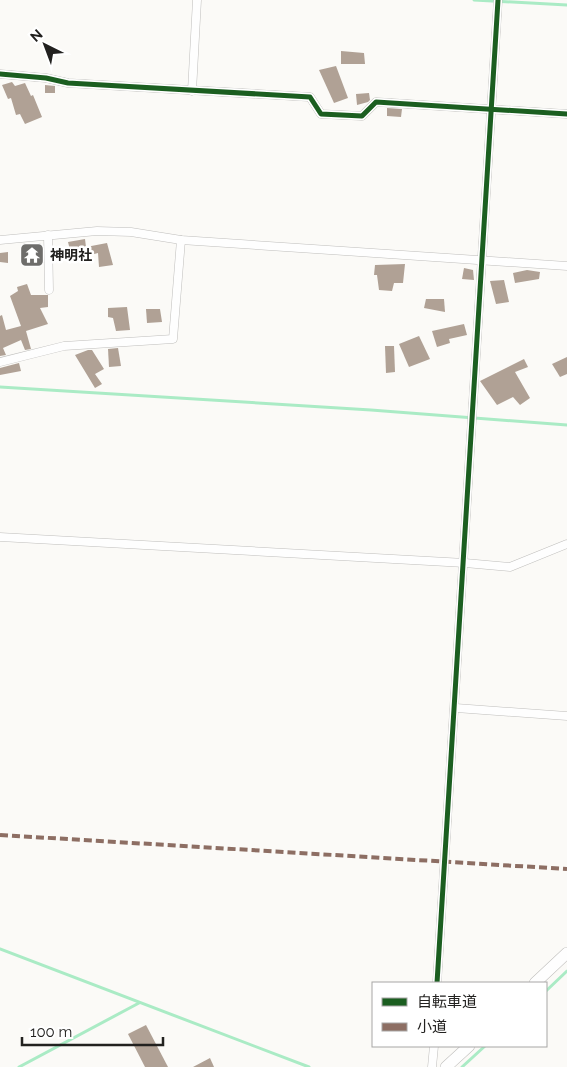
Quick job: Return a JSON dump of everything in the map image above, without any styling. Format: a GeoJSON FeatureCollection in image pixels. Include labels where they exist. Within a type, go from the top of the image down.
{"type":"FeatureCollection","features":[{"type":"Feature","properties":{"kind":"main road"},"geometry":{"type":"LineString","coordinates":[[536,982],[567,953]]}},
{"type":"Feature","properties":{"kind":"main road"},"geometry":{"type":"LineString","coordinates":[[446,1067],[468,1047]]}},
{"type":"Feature","properties":{"kind":"street"},"geometry":{"type":"LineString","coordinates":[[192,90],[198,0]]}},
{"type":"Feature","properties":{"kind":"street"},"geometry":{"type":"LineString","coordinates":[[437,982],[465,563],[481,261],[498,0]]}},
{"type":"Feature","properties":{"kind":"street"},"geometry":{"type":"LineString","coordinates":[[0,74],[46,78],[68,83],[310,97],[321,114],[362,116],[376,102],[567,114]]}},
{"type":"Feature","properties":{"kind":"street"},"geometry":{"type":"LineString","coordinates":[[0,240],[97,231],[131,232],[181,240],[567,266]]}},
{"type":"Feature","properties":{"kind":"street"},"geometry":{"type":"LineString","coordinates":[[48,235],[48,290]]}},
{"type":"Feature","properties":{"kind":"street"},"geometry":{"type":"LineString","coordinates":[[0,362],[64,346],[173,339],[181,240]]}},
{"type":"Feature","properties":{"kind":"street"},"geometry":{"type":"LineString","coordinates":[[0,537],[510,567],[567,544]]}},
{"type":"Feature","properties":{"kind":"street"},"geometry":{"type":"LineString","coordinates":[[456,708],[567,716]]}},
{"type":"Feature","properties":{"kind":"street"},"geometry":{"type":"LineString","coordinates":[[432,1067],[434,1047]]}},
{"type":"Feature","properties":{"kind":"building"},"geometry":{"type":"Polygon","coordinates":[[[341,51],[364,53],[365,64],[341,64],[341,51]]]}},
{"type":"Feature","properties":{"kind":"building"},"geometry":{"type":"Polygon","coordinates":[[[336,66],[348,98],[334,103],[319,70],[336,66]]]}},
{"type":"Feature","properties":{"kind":"building"},"geometry":{"type":"Polygon","coordinates":[[[12,82],[15,86],[25,83],[31,96],[33,95],[42,117],[25,124],[20,114],[16,115],[11,98],[8,99],[2,85],[12,82]]]}},
{"type":"Feature","properties":{"kind":"building"},"geometry":{"type":"Polygon","coordinates":[[[45,85],[55,86],[55,93],[45,93],[45,85]]]}},
{"type":"Feature","properties":{"kind":"building"},"geometry":{"type":"Polygon","coordinates":[[[369,93],[370,100],[368,102],[357,105],[356,94],[369,93]]]}},
{"type":"Feature","properties":{"kind":"building"},"geometry":{"type":"Polygon","coordinates":[[[387,108],[402,109],[401,117],[387,116],[387,108]]]}},
{"type":"Feature","properties":{"kind":"building"},"geometry":{"type":"Polygon","coordinates":[[[85,239],[86,247],[107,243],[113,265],[99,267],[98,253],[76,259],[76,248],[70,250],[68,242],[85,239]]]}},
{"type":"Feature","properties":{"kind":"building"},"geometry":{"type":"Polygon","coordinates":[[[40,248],[42,257],[30,261],[27,252],[40,248]]]}},
{"type":"Feature","properties":{"kind":"building"},"geometry":{"type":"Polygon","coordinates":[[[8,252],[8,263],[0,262],[0,253],[8,252]]]}},
{"type":"Feature","properties":{"kind":"building"},"geometry":{"type":"Polygon","coordinates":[[[405,264],[403,283],[394,283],[392,291],[379,290],[377,275],[374,275],[375,265],[405,264]]]}},
{"type":"Feature","properties":{"kind":"building"},"geometry":{"type":"Polygon","coordinates":[[[464,268],[473,270],[474,280],[462,279],[464,268]]]}},
{"type":"Feature","properties":{"kind":"building"},"geometry":{"type":"Polygon","coordinates":[[[527,270],[540,272],[539,279],[515,283],[513,273],[527,270]]]}},
{"type":"Feature","properties":{"kind":"building"},"geometry":{"type":"Polygon","coordinates":[[[504,280],[509,302],[496,304],[490,281],[504,280]]]}},
{"type":"Feature","properties":{"kind":"building"},"geometry":{"type":"Polygon","coordinates":[[[27,284],[31,295],[48,295],[48,307],[40,308],[48,324],[26,331],[31,349],[25,350],[21,340],[3,348],[6,355],[0,356],[0,316],[2,315],[6,330],[21,326],[10,296],[18,291],[17,287],[27,284]]]}},
{"type":"Feature","properties":{"kind":"building"},"geometry":{"type":"Polygon","coordinates":[[[426,299],[444,299],[445,312],[424,308],[426,299]]]}},
{"type":"Feature","properties":{"kind":"building"},"geometry":{"type":"Polygon","coordinates":[[[127,307],[130,330],[116,331],[113,318],[108,317],[108,308],[127,307]]]}},
{"type":"Feature","properties":{"kind":"building"},"geometry":{"type":"Polygon","coordinates":[[[146,309],[160,309],[162,322],[147,323],[146,309]]]}},
{"type":"Feature","properties":{"kind":"building"},"geometry":{"type":"Polygon","coordinates":[[[464,324],[467,335],[449,339],[450,343],[437,347],[432,331],[464,324]]]}},
{"type":"Feature","properties":{"kind":"building"},"geometry":{"type":"Polygon","coordinates":[[[419,336],[430,359],[409,367],[399,344],[419,336]]]}},
{"type":"Feature","properties":{"kind":"building"},"geometry":{"type":"Polygon","coordinates":[[[385,346],[394,346],[395,372],[386,373],[385,346]]]}},
{"type":"Feature","properties":{"kind":"building"},"geometry":{"type":"Polygon","coordinates":[[[118,348],[121,366],[109,367],[108,349],[118,348]]]}},
{"type":"Feature","properties":{"kind":"building"},"geometry":{"type":"Polygon","coordinates":[[[92,350],[104,369],[95,374],[102,384],[95,388],[75,355],[92,350]]]}},
{"type":"Feature","properties":{"kind":"building"},"geometry":{"type":"Polygon","coordinates":[[[567,357],[567,374],[560,377],[552,364],[567,357]]]}},
{"type":"Feature","properties":{"kind":"building"},"geometry":{"type":"Polygon","coordinates":[[[524,359],[528,367],[515,372],[530,398],[520,405],[513,397],[497,405],[480,381],[524,359]]]}},
{"type":"Feature","properties":{"kind":"building"},"geometry":{"type":"Polygon","coordinates":[[[19,363],[21,371],[0,375],[0,368],[19,363]]]}},
{"type":"Feature","properties":{"kind":"building"},"geometry":{"type":"Polygon","coordinates":[[[146,1025],[168,1067],[145,1067],[128,1034],[146,1025]]]}},
{"type":"Feature","properties":{"kind":"building"},"geometry":{"type":"Polygon","coordinates":[[[210,1058],[214,1067],[193,1067],[210,1058]]]}},
{"type":"Feature","properties":{"kind":"waterway"},"geometry":{"type":"LineString","coordinates":[[474,0],[567,5]]}},
{"type":"Feature","properties":{"kind":"waterway"},"geometry":{"type":"LineString","coordinates":[[0,387],[371,410],[567,425]]}},
{"type":"Feature","properties":{"kind":"waterway"},"geometry":{"type":"LineString","coordinates":[[0,949],[309,1067]]}},
{"type":"Feature","properties":{"kind":"waterway"},"geometry":{"type":"LineString","coordinates":[[547,990],[567,971]]}},
{"type":"Feature","properties":{"kind":"waterway"},"geometry":{"type":"LineString","coordinates":[[19,1067],[139,1003]]}},
{"type":"Feature","properties":{"kind":"waterway"},"geometry":{"type":"LineString","coordinates":[[462,1067],[484,1047]]}},
{"type":"Feature","properties":{"kind":"marked path"},"geometry":{"type":"LineString","coordinates":[[0,835],[567,869]]}},
{"type":"Feature","properties":{"kind":"cycle path"},"geometry":{"type":"LineString","coordinates":[[437,982],[498,0]]}},
{"type":"Feature","properties":{"kind":"cycle path"},"geometry":{"type":"LineString","coordinates":[[0,74],[46,78],[68,83],[310,97],[321,114],[362,116],[376,102],[567,114]]}},
{"type":"Feature","properties":{"kind":"place","name":"神明社"},"geometry":{"type":"Point","coordinates":[32,255]}}]}
